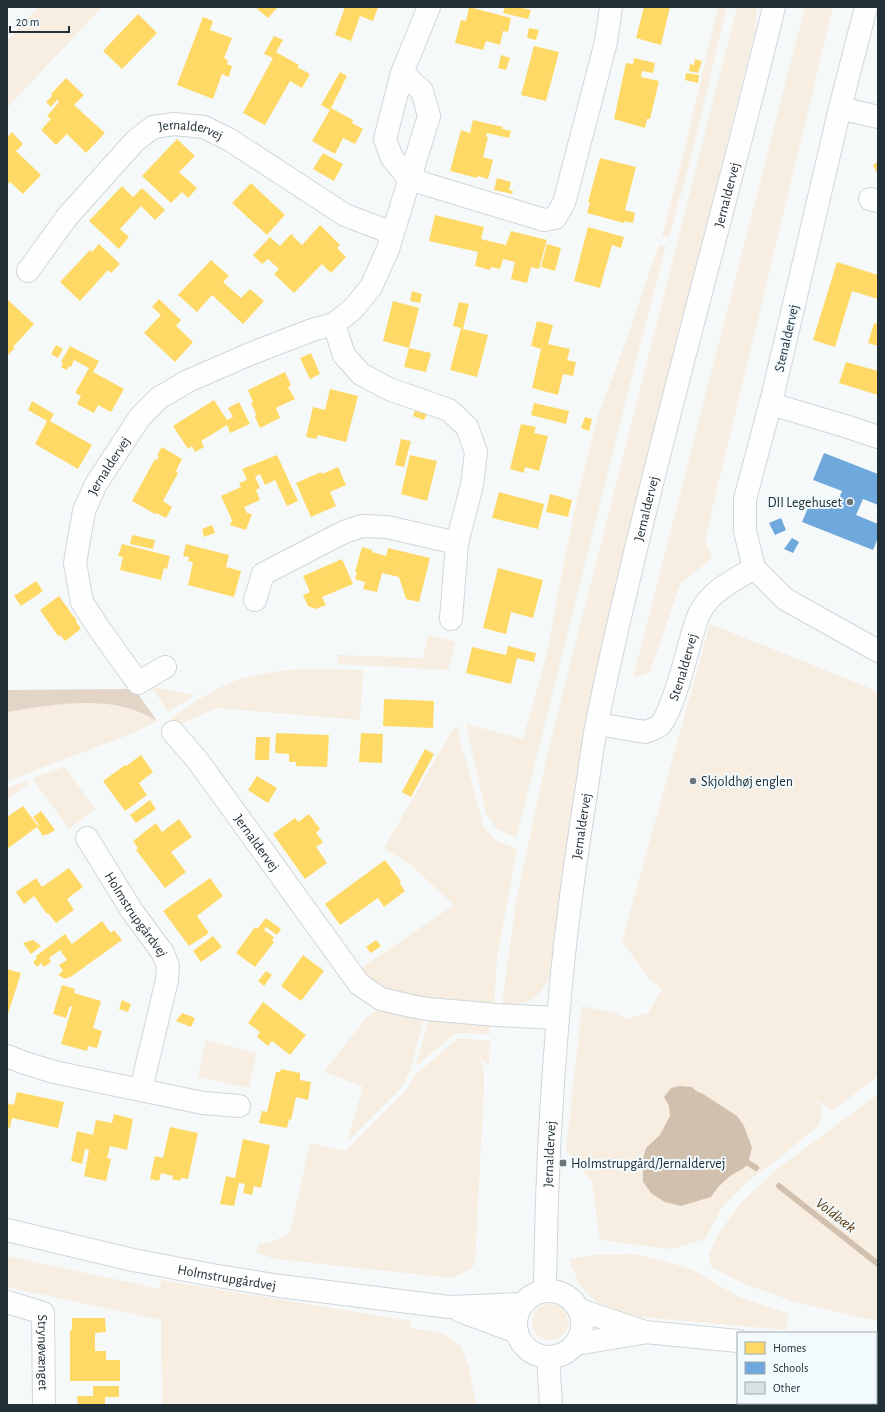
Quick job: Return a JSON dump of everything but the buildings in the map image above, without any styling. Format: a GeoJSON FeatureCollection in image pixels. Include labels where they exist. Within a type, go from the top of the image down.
{"type":"FeatureCollection","features":[{"type":"Feature","properties":{"kind":"street"},"geometry":{"type":"LineString","coordinates":[[429,7],[402,73],[385,140],[392,158],[409,179],[544,220],[555,218],[564,203],[606,42],[611,7]]}},
{"type":"Feature","properties":{"kind":"street","name":"Jernaldervej"},"geometry":{"type":"LineString","coordinates":[[545,1291],[546,1226],[557,1018],[574,871],[597,724],[626,593],[660,454],[774,7]]}},
{"type":"Feature","properties":{"kind":"street","name":"Stenaldervej"},"geometry":{"type":"LineString","coordinates":[[597,724],[645,732],[652,730],[659,725],[670,709],[701,609],[709,598],[716,592],[754,568],[745,531],[745,499],[771,404],[840,108],[866,7]]}},
{"type":"Feature","properties":{"kind":"street","name":"Jernaldervej"},"geometry":{"type":"LineString","coordinates":[[165,667],[138,683],[82,602],[75,563],[84,511],[96,484],[140,417],[159,398],[195,378],[312,330],[334,324],[353,309],[371,287],[388,248],[429,116],[422,91],[402,73]]}},
{"type":"Feature","properties":{"kind":"street"},"geometry":{"type":"LineString","coordinates":[[840,108],[878,117]]}},
{"type":"Feature","properties":{"kind":"street","name":"Jernaldervej"},"geometry":{"type":"LineString","coordinates":[[28,271],[67,217],[135,141],[153,127],[174,124],[204,127],[230,140],[345,215],[392,233]]}},
{"type":"Feature","properties":{"kind":"street"},"geometry":{"type":"LineString","coordinates":[[334,324],[344,355],[361,374],[389,389],[449,410],[467,427],[476,452],[472,485],[457,543],[451,619]]}},
{"type":"Feature","properties":{"kind":"street"},"geometry":{"type":"LineString","coordinates":[[771,404],[878,437]]}},
{"type":"Feature","properties":{"kind":"street"},"geometry":{"type":"LineString","coordinates":[[255,600],[263,574],[344,532],[362,526],[387,527],[457,543]]}},
{"type":"Feature","properties":{"kind":"street"},"geometry":{"type":"LineString","coordinates":[[754,568],[785,599],[878,651]]}},
{"type":"Feature","properties":{"kind":"street","name":"Jernaldervej"},"geometry":{"type":"LineString","coordinates":[[173,732],[198,761],[359,984],[381,999],[428,1009],[557,1018]]}},
{"type":"Feature","properties":{"kind":"street","name":"Holmstrupgårdvej"},"geometry":{"type":"LineString","coordinates":[[87,838],[132,911],[163,953],[168,966],[167,980],[141,1089]]}},
{"type":"Feature","properties":{"kind":"street"},"geometry":{"type":"LineString","coordinates":[[7,1056],[54,1072],[203,1103],[239,1106]]}},
{"type":"Feature","properties":{"kind":"street","name":"Holmstrupgårdvej"},"geometry":{"type":"LineString","coordinates":[[7,1230],[133,1260],[280,1286],[449,1307],[522,1304]]}},
{"type":"Feature","properties":{"kind":"street"},"geometry":{"type":"LineString","coordinates":[[545,1291],[562,1293],[569,1297],[580,1310],[582,1318],[583,1326],[580,1338],[572,1349],[561,1356],[540,1356],[528,1350],[520,1340],[517,1332],[516,1317],[522,1304],[532,1295],[545,1291]]}},
{"type":"Feature","properties":{"kind":"street","name":"Strynøvænget"},"geometry":{"type":"LineString","coordinates":[[7,1302],[43,1313],[44,1405]]}},
{"type":"Feature","properties":{"kind":"street","name":"Holmstrupgårdvej"},"geometry":{"type":"LineString","coordinates":[[449,1307],[517,1332]]}},
{"type":"Feature","properties":{"kind":"street"},"geometry":{"type":"LineString","coordinates":[[580,1310],[645,1332],[737,1341]]}},
{"type":"Feature","properties":{"kind":"street"},"geometry":{"type":"LineString","coordinates":[[576,1344],[645,1332]]}},
{"type":"Feature","properties":{"kind":"street"},"geometry":{"type":"LineString","coordinates":[[548,1357],[551,1405]]}},
{"type":"Feature","properties":{"kind":"shaded area"},"geometry":{"type":"Polygon","coordinates":[[[38,7],[102,7],[7,108],[7,41],[38,7]]]}},
{"type":"Feature","properties":{"kind":"shaded area"},"geometry":{"type":"Polygon","coordinates":[[[718,7],[727,7],[691,157],[669,238],[662,236],[683,156],[718,7]]]}},
{"type":"Feature","properties":{"kind":"shaded area"},"geometry":{"type":"Polygon","coordinates":[[[737,7],[757,7],[755,31],[605,628],[549,978],[540,992],[530,1000],[518,1004],[502,1004],[516,902],[547,756],[737,7]]]}},
{"type":"Feature","properties":{"kind":"shaded area"},"geometry":{"type":"Polygon","coordinates":[[[805,7],[833,7],[705,539],[712,558],[680,584],[650,672],[633,678],[805,7]]]}},
{"type":"Feature","properties":{"kind":"shaded area"},"geometry":{"type":"Polygon","coordinates":[[[659,245],[666,246],[516,838],[496,828],[486,814],[466,724],[523,739],[547,654],[577,499],[597,419],[659,245]]]}},
{"type":"Feature","properties":{"kind":"shaded area"},"geometry":{"type":"Polygon","coordinates":[[[710,624],[872,689],[878,693],[878,1076],[832,1111],[811,1096],[822,1107],[819,1125],[771,1165],[748,1181],[722,1207],[705,1239],[671,1249],[600,1240],[592,1182],[566,1150],[582,1006],[618,1014],[625,1019],[648,1013],[662,989],[648,978],[622,941],[710,624]]]}},
{"type":"Feature","properties":{"kind":"shaded area"},"geometry":{"type":"Polygon","coordinates":[[[428,635],[456,642],[448,670],[338,664],[337,655],[423,658],[428,635]]]}},
{"type":"Feature","properties":{"kind":"shaded area"},"geometry":{"type":"Polygon","coordinates":[[[300,669],[363,670],[360,720],[219,708],[177,726],[171,718],[207,695],[230,683],[264,673],[300,669]]]}},
{"type":"Feature","properties":{"kind":"shaded area"},"geometry":{"type":"Polygon","coordinates":[[[152,687],[195,695],[168,712],[152,687]]]}},
{"type":"Feature","properties":{"kind":"shaded area"},"geometry":{"type":"Polygon","coordinates":[[[130,689],[136,691],[157,721],[140,712],[103,704],[64,704],[7,712],[7,690],[130,689]]]}},
{"type":"Feature","properties":{"kind":"shaded area"},"geometry":{"type":"Polygon","coordinates":[[[93,702],[142,713],[157,721],[136,732],[7,781],[7,712],[46,705],[93,702]]]}},
{"type":"Feature","properties":{"kind":"shaded area"},"geometry":{"type":"Polygon","coordinates":[[[457,725],[463,754],[484,828],[495,840],[517,849],[497,958],[494,1004],[418,998],[387,991],[369,980],[360,969],[454,905],[411,865],[384,848],[453,729],[457,725]]]}},
{"type":"Feature","properties":{"kind":"shaded area"},"geometry":{"type":"Polygon","coordinates":[[[65,767],[95,809],[69,829],[32,778],[65,767]]]}},
{"type":"Feature","properties":{"kind":"shaded area"},"geometry":{"type":"Polygon","coordinates":[[[26,781],[29,784],[7,799],[7,788],[26,781]]]}},
{"type":"Feature","properties":{"kind":"shaded area"},"geometry":{"type":"Polygon","coordinates":[[[384,1009],[424,1018],[409,1074],[400,1089],[347,1142],[362,1091],[362,1086],[324,1072],[366,1018],[376,1011],[384,1009]]]}},
{"type":"Feature","properties":{"kind":"shaded area"},"geometry":{"type":"Polygon","coordinates":[[[429,1017],[491,1022],[490,1034],[456,1033],[416,1066],[429,1017]]]}},
{"type":"Feature","properties":{"kind":"shaded area"},"geometry":{"type":"Polygon","coordinates":[[[458,1038],[490,1041],[489,1066],[480,1058],[484,1072],[484,1086],[475,1263],[471,1269],[452,1278],[276,1259],[256,1253],[259,1244],[272,1242],[290,1233],[310,1143],[345,1151],[407,1089],[414,1076],[458,1038]]]}},
{"type":"Feature","properties":{"kind":"shaded area"},"geometry":{"type":"Polygon","coordinates":[[[206,1040],[256,1053],[249,1088],[198,1077],[206,1040]]]}},
{"type":"Feature","properties":{"kind":"shaded area"},"geometry":{"type":"Polygon","coordinates":[[[680,1086],[692,1087],[737,1116],[744,1126],[752,1148],[748,1163],[744,1168],[730,1176],[718,1187],[711,1197],[681,1206],[665,1202],[652,1194],[643,1182],[643,1159],[646,1148],[660,1135],[670,1116],[669,1106],[664,1097],[671,1088],[680,1086]]]}},
{"type":"Feature","properties":{"kind":"shaded area"},"geometry":{"type":"Polygon","coordinates":[[[878,1094],[878,1320],[867,1319],[795,1302],[740,1282],[711,1267],[709,1255],[717,1236],[739,1205],[776,1170],[878,1094]]]}},
{"type":"Feature","properties":{"kind":"shaded area"},"geometry":{"type":"Polygon","coordinates":[[[634,1254],[661,1260],[693,1270],[737,1296],[788,1314],[786,1330],[630,1316],[596,1302],[579,1284],[569,1259],[595,1255],[634,1254]]]}},
{"type":"Feature","properties":{"kind":"shaded area"},"geometry":{"type":"Polygon","coordinates":[[[7,1256],[160,1289],[161,1280],[410,1321],[411,1328],[444,1334],[461,1346],[469,1367],[476,1405],[162,1405],[161,1320],[7,1287],[7,1256]]]}},
{"type":"Feature","properties":{"kind":"shaded area"},"geometry":{"type":"Polygon","coordinates":[[[554,1304],[563,1309],[567,1315],[567,1329],[563,1335],[554,1340],[546,1340],[537,1335],[533,1329],[532,1318],[537,1309],[543,1305],[554,1304]]]}},
{"type":"Feature","properties":{"kind":"waterway","name":"Voldbæk"},"geometry":{"type":"LineString","coordinates":[[748,1163],[756,1168]]}},
{"type":"Feature","properties":{"kind":"waterway","name":"Voldbæk"},"geometry":{"type":"LineString","coordinates":[[779,1186],[878,1264]]}},
{"type":"Feature","properties":{"kind":"place","name":"DII Legehuset"},"geometry":{"type":"Point","coordinates":[850,502]}},
{"type":"Feature","properties":{"kind":"place","name":"Skjoldhøj englen"},"geometry":{"type":"Point","coordinates":[693,781]}},
{"type":"Feature","properties":{"kind":"place","name":"Holmstrupgård/Jernaldervej"},"geometry":{"type":"Point","coordinates":[563,1163]}}]}
